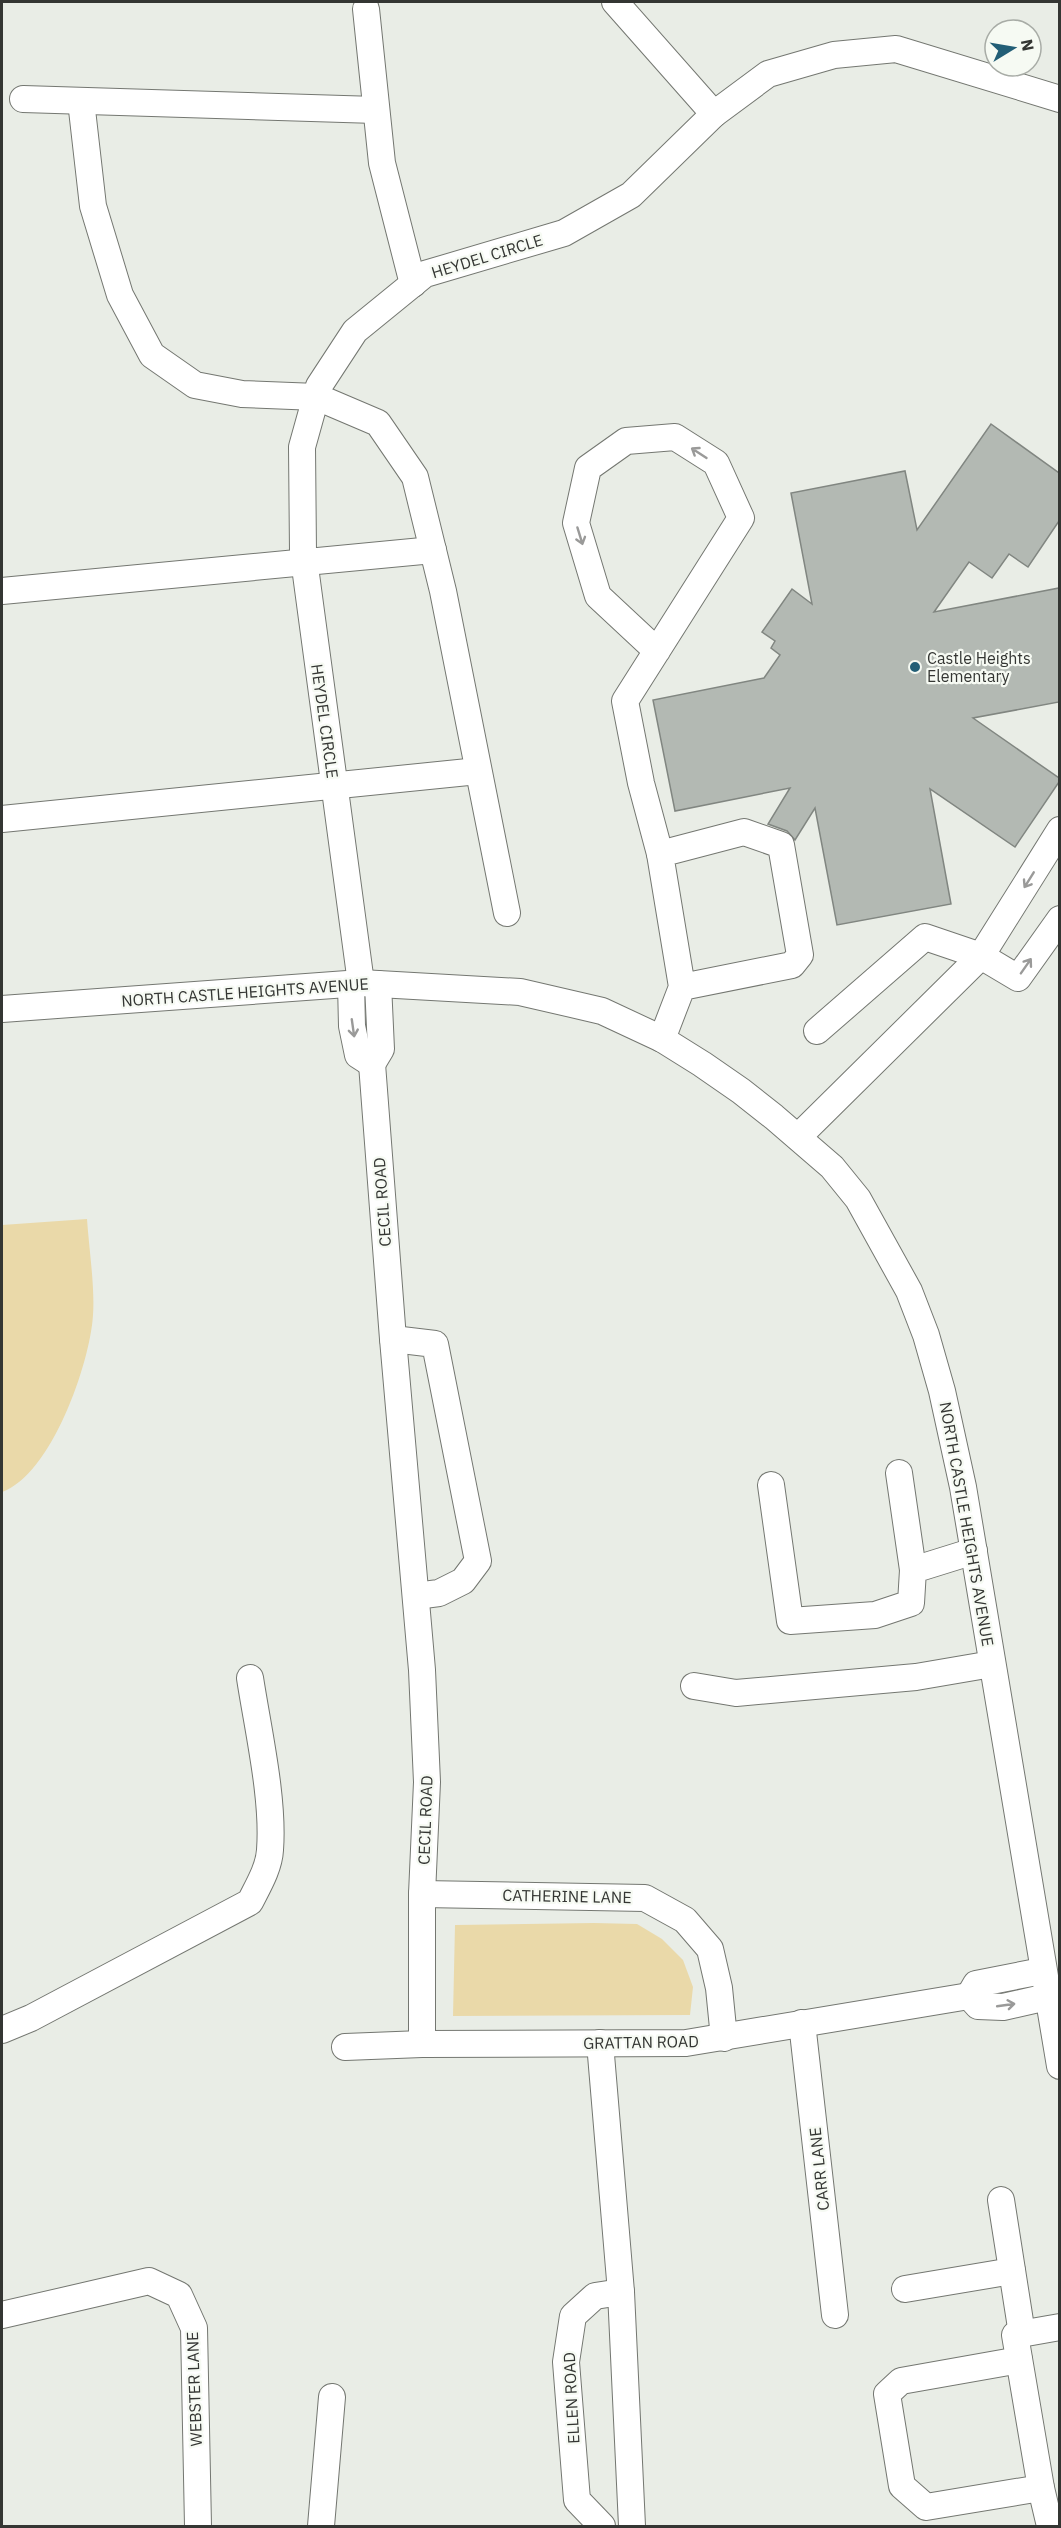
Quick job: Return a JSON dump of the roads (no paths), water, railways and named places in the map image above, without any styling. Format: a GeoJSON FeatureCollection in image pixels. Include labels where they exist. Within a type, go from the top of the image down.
{"type":"FeatureCollection","features":[{"type":"Feature","properties":{"kind":"street"},"geometry":{"type":"LineString","coordinates":[[615,2],[714,114]]}},
{"type":"Feature","properties":{"kind":"street"},"geometry":{"type":"LineString","coordinates":[[366,9],[381,163],[413,284]]}},
{"type":"Feature","properties":{"kind":"street","name":"HEYDEL CIRCLE"},"geometry":{"type":"LineString","coordinates":[[372,1064],[381,1049],[363,984],[304,562],[302,447],[320,386],[355,331],[425,274],[564,233],[631,195],[714,114],[768,74],[834,55],[896,49],[1037,90],[1059,99]]}},
{"type":"Feature","properties":{"kind":"street"},"geometry":{"type":"LineString","coordinates":[[23,99],[376,110]]}},
{"type":"Feature","properties":{"kind":"street"},"geometry":{"type":"LineString","coordinates":[[81,101],[93,206],[120,295],[152,355],[195,386],[242,394],[316,397],[378,423],[415,477],[433,550],[507,913]]}},
{"type":"Feature","properties":{"kind":"street"},"geometry":{"type":"LineString","coordinates":[[657,651],[598,596],[576,524],[588,468],[626,441],[675,437],[716,463],[741,518],[657,651],[625,701],[641,783],[660,854],[682,987],[662,1040]]}},
{"type":"Feature","properties":{"kind":"street"},"geometry":{"type":"LineString","coordinates":[[2,591],[433,550]]}},
{"type":"Feature","properties":{"kind":"street"},"geometry":{"type":"LineString","coordinates":[[2,819],[478,771]]}},
{"type":"Feature","properties":{"kind":"street"},"geometry":{"type":"LineString","coordinates":[[798,1137],[981,956],[1059,830]]}},
{"type":"Feature","properties":{"kind":"street"},"geometry":{"type":"LineString","coordinates":[[660,854],[744,832],[781,846],[800,955],[792,965],[682,987]]}},
{"type":"Feature","properties":{"kind":"street"},"geometry":{"type":"LineString","coordinates":[[817,1031],[925,937],[981,956],[1018,978],[1059,919]]}},
{"type":"Feature","properties":{"kind":"street","name":"NORTH CASTLE HEIGHTS AVENUE"},"geometry":{"type":"LineString","coordinates":[[2,1009],[363,984],[520,992],[602,1011],[662,1040],[702,1064],[798,1137],[832,1167],[858,1198],[909,1290],[942,1391],[974,1551],[1059,2066]]}},
{"type":"Feature","properties":{"kind":"street","name":"CECIL ROAD"},"geometry":{"type":"LineString","coordinates":[[372,1064],[422,1670],[427,1782],[422,1894],[422,2044]]}},
{"type":"Feature","properties":{"kind":"street"},"geometry":{"type":"LineString","coordinates":[[393,1339],[435,1344],[478,1561],[463,1581],[439,1593],[416,1596]]}},
{"type":"Feature","properties":{"kind":"street"},"geometry":{"type":"LineString","coordinates":[[771,1485],[790,1621],[875,1615],[911,1603],[913,1570],[898,1473]]}},
{"type":"Feature","properties":{"kind":"street"},"geometry":{"type":"LineString","coordinates":[[913,1570],[974,1551]]}},
{"type":"Feature","properties":{"kind":"street"},"geometry":{"type":"LineString","coordinates":[[694,1686],[736,1693],[916,1677],[992,1664]]}},
{"type":"Feature","properties":{"kind":"street"},"geometry":{"type":"LineString","coordinates":[[2,2030],[31,2018],[250,1902],[262,1879],[270,1852],[269,1808],[250,1678]]}},
{"type":"Feature","properties":{"kind":"street","name":"CATHERINE LANE"},"geometry":{"type":"LineString","coordinates":[[422,1894],[645,1898],[685,1920],[710,1949],[719,1988],[724,2038]]}},
{"type":"Feature","properties":{"kind":"street"},"geometry":{"type":"LineString","coordinates":[[1042,1971],[976,1984],[969,1996],[978,2006],[1003,2007],[1047,1997]]}},
{"type":"Feature","properties":{"kind":"street","name":"GRATTAN ROAD"},"geometry":{"type":"LineString","coordinates":[[345,2047],[422,2044],[686,2043],[969,1996]]}},
{"type":"Feature","properties":{"kind":"street","name":"CARR LANE"},"geometry":{"type":"LineString","coordinates":[[802,2023],[835,2315]]}},
{"type":"Feature","properties":{"kind":"street"},"geometry":{"type":"LineString","coordinates":[[600,2043],[621,2292],[632,2526]]}},
{"type":"Feature","properties":{"kind":"street"},"geometry":{"type":"LineString","coordinates":[[1001,2200],[1022,2334]]}},
{"type":"Feature","properties":{"kind":"street"},"geometry":{"type":"LineString","coordinates":[[905,2289],[1012,2271]]}},
{"type":"Feature","properties":{"kind":"street","name":"WEBSTER LANE"},"geometry":{"type":"LineString","coordinates":[[2,2314],[149,2281],[179,2295],[194,2328],[198,2526]]}},
{"type":"Feature","properties":{"kind":"street","name":"ELLEN ROAD"},"geometry":{"type":"LineString","coordinates":[[602,2526],[577,2500],[566,2362],[573,2316],[595,2296],[621,2292]]}},
{"type":"Feature","properties":{"kind":"street"},"geometry":{"type":"LineString","coordinates":[[1050,2526],[1041,2488],[1015,2335],[1059,2327]]}},
{"type":"Feature","properties":{"kind":"street"},"geometry":{"type":"LineString","coordinates":[[1019,2360],[901,2381],[887,2394],[902,2486],[926,2507],[1041,2488]]}},
{"type":"Feature","properties":{"kind":"street"},"geometry":{"type":"LineString","coordinates":[[321,2526],[332,2397]]}},
{"type":"Feature","properties":{"kind":"place","name":"Castle Heights Elementary"},"geometry":{"type":"Point","coordinates":[915,667]}}]}
